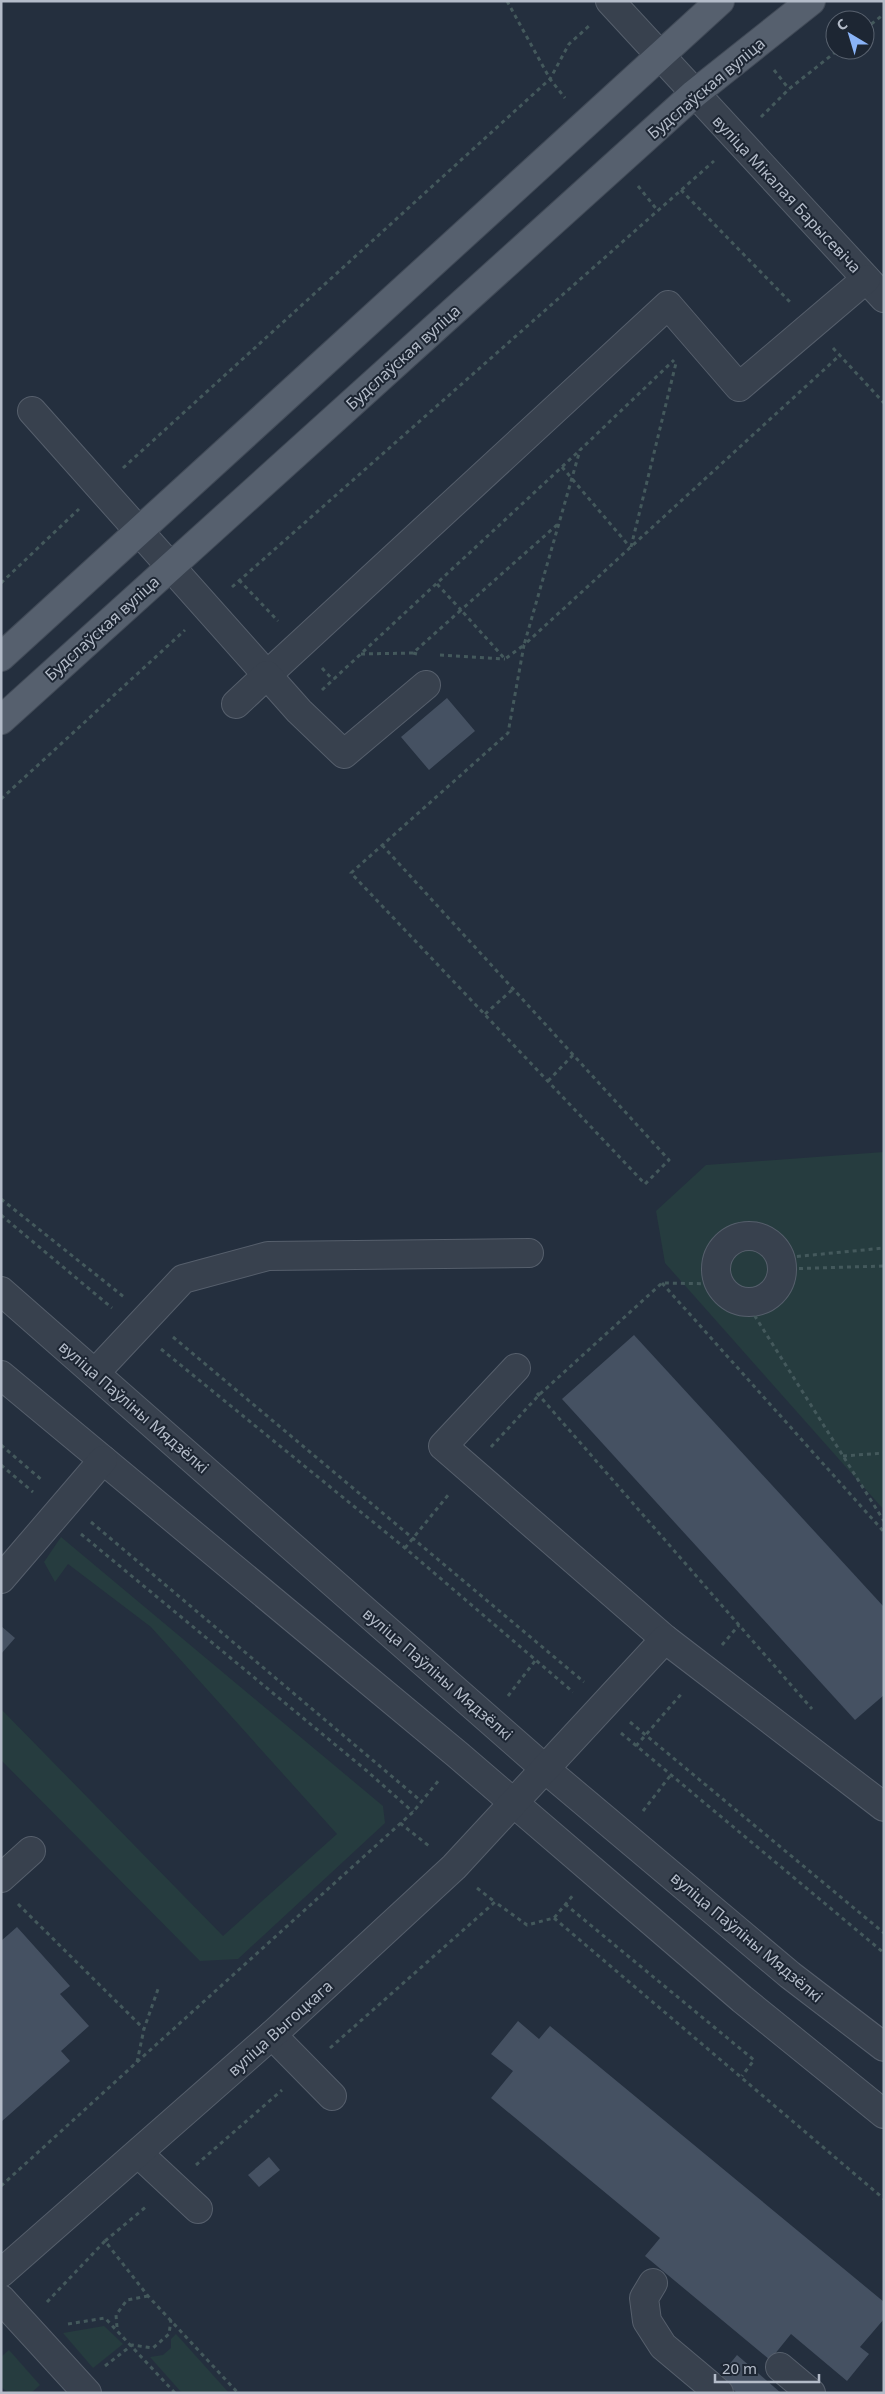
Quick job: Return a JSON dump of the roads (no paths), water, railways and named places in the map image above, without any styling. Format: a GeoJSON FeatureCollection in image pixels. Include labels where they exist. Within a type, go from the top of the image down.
{"type":"FeatureCollection","features":[{"type":"Feature","properties":{"kind":"main road"},"geometry":{"type":"LineString","coordinates":[[1,656],[720,1]]}},
{"type":"Feature","properties":{"kind":"main road","name":"Будслаўская вуліца"},"geometry":{"type":"LineString","coordinates":[[1,720],[170,565],[620,164],[694,94],[811,1]]}},
{"type":"Feature","properties":{"kind":"street","name":"вуліца Мікалая Барысевіча"},"geometry":{"type":"LineString","coordinates":[[611,3],[875,289]]}},
{"type":"Feature","properties":{"kind":"street"},"geometry":{"type":"LineString","coordinates":[[236,704],[668,305],[739,387],[812,325],[875,289]]}},
{"type":"Feature","properties":{"kind":"street"},"geometry":{"type":"LineString","coordinates":[[32,411],[102,487],[299,711],[344,754],[426,685]]}},
{"type":"Feature","properties":{"kind":"street"},"geometry":{"type":"LineString","coordinates":[[747,1235],[758,1236],[776,1248],[782,1264],[781,1280],[775,1290],[767,1297],[757,1301],[746,1302],[730,1296],[720,1284],[716,1273],[716,1262],[720,1252],[736,1238],[747,1235]]}},
{"type":"Feature","properties":{"kind":"street"},"geometry":{"type":"LineString","coordinates":[[95,1373],[183,1279],[268,1256],[530,1253]]}},
{"type":"Feature","properties":{"kind":"street","name":"вуліца Паўліны Мядзёлкі"},"geometry":{"type":"LineString","coordinates":[[1,1291],[544,1768],[790,1975],[884,2047]]}},
{"type":"Feature","properties":{"kind":"street"},"geometry":{"type":"LineString","coordinates":[[516,1368],[443,1446],[665,1639],[884,1807]]}},
{"type":"Feature","properties":{"kind":"street"},"geometry":{"type":"LineString","coordinates":[[1,1376],[263,1591],[742,1999],[884,2114]]}},
{"type":"Feature","properties":{"kind":"street"},"geometry":{"type":"LineString","coordinates":[[1,1579],[103,1460]]}},
{"type":"Feature","properties":{"kind":"street","name":"вуліца Выгоцкага"},"geometry":{"type":"LineString","coordinates":[[1,2273],[139,2154],[272,2035],[454,1866],[514,1804],[544,1768],[665,1639]]}},
{"type":"Feature","properties":{"kind":"street"},"geometry":{"type":"LineString","coordinates":[[1,1878],[31,1851]]}},
{"type":"Feature","properties":{"kind":"street"},"geometry":{"type":"LineString","coordinates":[[272,2035],[332,2096]]}},
{"type":"Feature","properties":{"kind":"street"},"geometry":{"type":"LineString","coordinates":[[139,2154],[198,2209]]}},
{"type":"Feature","properties":{"kind":"street"},"geometry":{"type":"LineString","coordinates":[[653,2283],[644,2298],[647,2321],[663,2346],[719,2393]]}},
{"type":"Feature","properties":{"kind":"street"},"geometry":{"type":"LineString","coordinates":[[1,2299],[79,2390]]}},
{"type":"Feature","properties":{"kind":"street"},"geometry":{"type":"LineString","coordinates":[[780,2367],[811,2393]]}}]}
